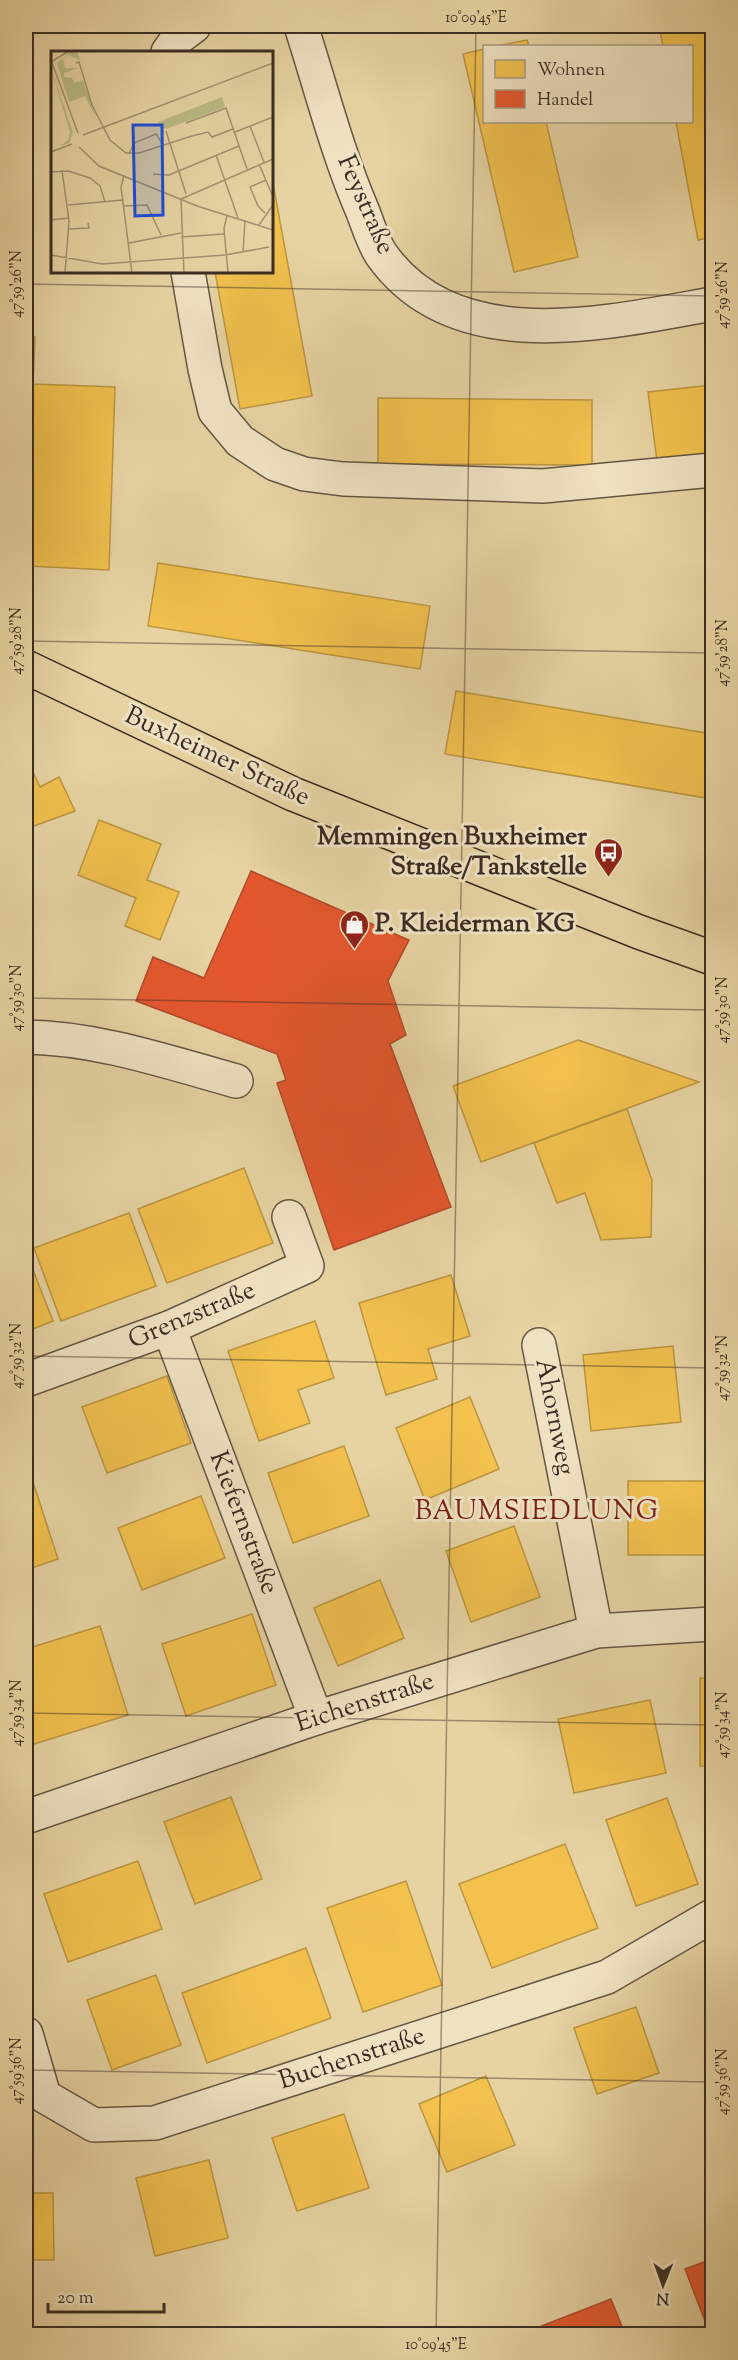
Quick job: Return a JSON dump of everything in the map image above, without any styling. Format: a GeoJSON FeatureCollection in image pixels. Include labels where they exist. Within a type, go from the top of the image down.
{"type":"FeatureCollection","features":[{"type":"Feature","properties":{"kind":"main road","name":"Buxheimer Straße"},"geometry":{"type":"LineString","coordinates":[[26,667],[293,794],[639,932],[712,958]]}},
{"type":"Feature","properties":{"kind":"street"},"geometry":{"type":"LineString","coordinates":[[169,51],[178,38],[194,26]]}},
{"type":"Feature","properties":{"kind":"street","name":"Feystraße"},"geometry":{"type":"LineString","coordinates":[[302,26],[353,189],[380,253],[407,283],[446,309],[494,322],[567,326],[621,320],[712,304]]}},
{"type":"Feature","properties":{"kind":"street"},"geometry":{"type":"LineString","coordinates":[[188,273],[205,369],[215,411],[240,441],[275,464],[304,474],[343,478],[543,486],[712,470]]}},
{"type":"Feature","properties":{"kind":"street"},"geometry":{"type":"LineString","coordinates":[[26,1037],[55,1038],[144,1055],[236,1081]]}},
{"type":"Feature","properties":{"kind":"street","name":"Grenzstraße"},"geometry":{"type":"LineString","coordinates":[[26,1380],[169,1329],[307,1266],[289,1217]]}},
{"type":"Feature","properties":{"kind":"street","name":"Kiefernstraße"},"geometry":{"type":"LineString","coordinates":[[169,1329],[316,1718]]}},
{"type":"Feature","properties":{"kind":"street","name":"Ahornweg"},"geometry":{"type":"LineString","coordinates":[[539,1345],[596,1630]]}},
{"type":"Feature","properties":{"kind":"street","name":"Eichenstraße"},"geometry":{"type":"LineString","coordinates":[[26,1817],[316,1718],[596,1630],[712,1624]]}},
{"type":"Feature","properties":{"kind":"street","name":"Buchenstraße"},"geometry":{"type":"LineString","coordinates":[[26,2034],[44,2096],[94,2125],[155,2123],[607,1977],[712,1916]]}},
{"type":"Feature","properties":{"kind":"building: Wohnen"},"geometry":{"type":"Polygon","coordinates":[[[659,26],[712,26],[712,237],[698,240],[676,123],[693,123],[693,45],[663,45],[659,26]]]}},
{"type":"Feature","properties":{"kind":"building: Wohnen"},"geometry":{"type":"Polygon","coordinates":[[[527,40],[529,45],[502,45],[527,40]]]}},
{"type":"Feature","properties":{"kind":"building: Wohnen"},"geometry":{"type":"Polygon","coordinates":[[[483,49],[483,123],[546,123],[578,257],[514,272],[463,54],[483,49]]]}},
{"type":"Feature","properties":{"kind":"building: Wohnen"},"geometry":{"type":"Polygon","coordinates":[[[273,183],[312,396],[240,409],[215,273],[273,273],[273,183]]]}},
{"type":"Feature","properties":{"kind":"building: Wohnen"},"geometry":{"type":"Polygon","coordinates":[[[26,336],[35,337],[33,384],[115,387],[109,570],[28,566],[33,429],[26,429],[26,336]]]}},
{"type":"Feature","properties":{"kind":"building: Wohnen"},"geometry":{"type":"Polygon","coordinates":[[[712,385],[712,455],[657,461],[648,392],[712,385]]]}},
{"type":"Feature","properties":{"kind":"building: Wohnen"},"geometry":{"type":"Polygon","coordinates":[[[378,398],[592,400],[592,465],[378,464],[378,398]]]}},
{"type":"Feature","properties":{"kind":"building: Wohnen"},"geometry":{"type":"Polygon","coordinates":[[[158,563],[430,606],[420,669],[148,626],[158,563]]]}},
{"type":"Feature","properties":{"kind":"building: Wohnen"},"geometry":{"type":"Polygon","coordinates":[[[456,691],[712,734],[712,799],[445,754],[456,691]]]}},
{"type":"Feature","properties":{"kind":"building: Wohnen"},"geometry":{"type":"Polygon","coordinates":[[[26,757],[40,787],[59,777],[75,811],[26,829],[26,757]]]}},
{"type":"Feature","properties":{"kind":"building: Wohnen"},"geometry":{"type":"Polygon","coordinates":[[[99,820],[161,844],[147,880],[179,892],[160,940],[125,926],[136,898],[78,875],[99,820]]]}},
{"type":"Feature","properties":{"kind":"building: Wohnen"},"geometry":{"type":"Polygon","coordinates":[[[578,1040],[699,1082],[481,1162],[453,1086],[578,1040]]]}},
{"type":"Feature","properties":{"kind":"building: Wohnen"},"geometry":{"type":"Polygon","coordinates":[[[627,1109],[652,1180],[651,1237],[601,1240],[585,1193],[557,1203],[534,1143],[627,1109]]]}},
{"type":"Feature","properties":{"kind":"building: Wohnen"},"geometry":{"type":"Polygon","coordinates":[[[244,1168],[273,1243],[167,1283],[138,1209],[244,1168]]]}},
{"type":"Feature","properties":{"kind":"building: Wohnen"},"geometry":{"type":"Polygon","coordinates":[[[129,1213],[156,1286],[61,1321],[34,1248],[129,1213]]]}},
{"type":"Feature","properties":{"kind":"building: Wohnen"},"geometry":{"type":"Polygon","coordinates":[[[26,1252],[53,1321],[26,1332],[26,1252]]]}},
{"type":"Feature","properties":{"kind":"building: Wohnen"},"geometry":{"type":"Polygon","coordinates":[[[451,1275],[470,1336],[428,1349],[437,1379],[386,1395],[359,1303],[451,1275]]]}},
{"type":"Feature","properties":{"kind":"building: Wohnen"},"geometry":{"type":"Polygon","coordinates":[[[315,1321],[334,1378],[298,1390],[310,1423],[259,1441],[228,1351],[315,1321]]]}},
{"type":"Feature","properties":{"kind":"building: Wohnen"},"geometry":{"type":"Polygon","coordinates":[[[673,1346],[681,1422],[591,1431],[583,1355],[673,1346]]]}},
{"type":"Feature","properties":{"kind":"building: Wohnen"},"geometry":{"type":"Polygon","coordinates":[[[167,1376],[191,1443],[107,1473],[82,1407],[167,1376]]]}},
{"type":"Feature","properties":{"kind":"building: Wohnen"},"geometry":{"type":"Polygon","coordinates":[[[470,1397],[499,1469],[425,1500],[396,1428],[470,1397]]]}},
{"type":"Feature","properties":{"kind":"building: Wohnen"},"geometry":{"type":"Polygon","coordinates":[[[344,1446],[369,1516],[293,1543],[268,1473],[344,1446]]]}},
{"type":"Feature","properties":{"kind":"building: Wohnen"},"geometry":{"type":"Polygon","coordinates":[[[628,1481],[707,1481],[707,1521],[712,1521],[712,1555],[628,1555],[628,1481]]]}},
{"type":"Feature","properties":{"kind":"building: Wohnen"},"geometry":{"type":"Polygon","coordinates":[[[33,1482],[58,1559],[26,1570],[26,1484],[33,1482]]]}},
{"type":"Feature","properties":{"kind":"building: Wohnen"},"geometry":{"type":"Polygon","coordinates":[[[201,1496],[225,1558],[142,1590],[118,1528],[201,1496]]]}},
{"type":"Feature","properties":{"kind":"building: Wohnen"},"geometry":{"type":"Polygon","coordinates":[[[514,1526],[540,1597],[471,1622],[446,1551],[514,1526]]]}},
{"type":"Feature","properties":{"kind":"building: Wohnen"},"geometry":{"type":"Polygon","coordinates":[[[380,1580],[404,1638],[338,1666],[314,1608],[380,1580]]]}},
{"type":"Feature","properties":{"kind":"building: Wohnen"},"geometry":{"type":"Polygon","coordinates":[[[252,1614],[276,1685],[186,1716],[162,1644],[252,1614]]]}},
{"type":"Feature","properties":{"kind":"building: Wohnen"},"geometry":{"type":"Polygon","coordinates":[[[100,1626],[128,1715],[34,1744],[26,1716],[26,1649],[100,1626]]]}},
{"type":"Feature","properties":{"kind":"building: Wohnen"},"geometry":{"type":"Polygon","coordinates":[[[700,1678],[712,1678],[712,1766],[700,1766],[700,1678]]]}},
{"type":"Feature","properties":{"kind":"building: Wohnen"},"geometry":{"type":"Polygon","coordinates":[[[650,1700],[666,1773],[574,1793],[558,1719],[650,1700]]]}},
{"type":"Feature","properties":{"kind":"building: Wohnen"},"geometry":{"type":"Polygon","coordinates":[[[231,1797],[262,1879],[195,1904],[164,1822],[231,1797]]]}},
{"type":"Feature","properties":{"kind":"building: Wohnen"},"geometry":{"type":"Polygon","coordinates":[[[667,1798],[698,1884],[636,1906],[606,1820],[667,1798]]]}},
{"type":"Feature","properties":{"kind":"building: Wohnen"},"geometry":{"type":"Polygon","coordinates":[[[565,1844],[598,1928],[492,1968],[459,1884],[565,1844]]]}},
{"type":"Feature","properties":{"kind":"building: Wohnen"},"geometry":{"type":"Polygon","coordinates":[[[138,1861],[162,1929],[68,1962],[44,1894],[138,1861]]]}},
{"type":"Feature","properties":{"kind":"building: Wohnen"},"geometry":{"type":"Polygon","coordinates":[[[406,1881],[442,1985],[363,2012],[327,1908],[406,1881]]]}},
{"type":"Feature","properties":{"kind":"building: Wohnen"},"geometry":{"type":"Polygon","coordinates":[[[306,1948],[331,2018],[207,2063],[182,1993],[306,1948]]]}},
{"type":"Feature","properties":{"kind":"building: Wohnen"},"geometry":{"type":"Polygon","coordinates":[[[156,1975],[181,2045],[112,2070],[87,2000],[156,1975]]]}},
{"type":"Feature","properties":{"kind":"building: Wohnen"},"geometry":{"type":"Polygon","coordinates":[[[636,2007],[659,2073],[597,2094],[574,2028],[636,2007]]]}},
{"type":"Feature","properties":{"kind":"building: Wohnen"},"geometry":{"type":"Polygon","coordinates":[[[486,2076],[515,2145],[447,2172],[419,2104],[486,2076]]]}},
{"type":"Feature","properties":{"kind":"building: Wohnen"},"geometry":{"type":"Polygon","coordinates":[[[344,2114],[369,2188],[297,2211],[272,2138],[344,2114]]]}},
{"type":"Feature","properties":{"kind":"building: Wohnen"},"geometry":{"type":"Polygon","coordinates":[[[209,2160],[228,2238],[155,2256],[136,2178],[209,2160]]]}},
{"type":"Feature","properties":{"kind":"building: Wohnen"},"geometry":{"type":"Polygon","coordinates":[[[26,2193],[53,2193],[54,2260],[26,2260],[26,2193]]]}},
{"type":"Feature","properties":{"kind":"building: Handel"},"geometry":{"type":"Polygon","coordinates":[[[251,871],[409,940],[388,981],[406,1035],[390,1044],[451,1207],[334,1250],[277,1083],[286,1080],[277,1054],[136,1001],[153,957],[204,978],[251,871]]]}},
{"type":"Feature","properties":{"kind":"building: Handel"},"geometry":{"type":"Polygon","coordinates":[[[712,2259],[712,2334],[710,2334],[685,2269],[712,2259]]]}},
{"type":"Feature","properties":{"kind":"building: Handel"},"geometry":{"type":"Polygon","coordinates":[[[611,2299],[625,2334],[521,2334],[611,2299]]]}},
{"type":"Feature","properties":{"kind":"place","name":"Memmingen Buxheimer Straße/Tankstelle"},"geometry":{"type":"Point","coordinates":[608,878]}},
{"type":"Feature","properties":{"kind":"place","name":"P. Kleiderman KG"},"geometry":{"type":"Point","coordinates":[354,950]}},
{"type":"Feature","properties":{"kind":"district","name":"BAUMSIEDLUNG"},"geometry":{"type":"Point","coordinates":[537,1512]}}]}
